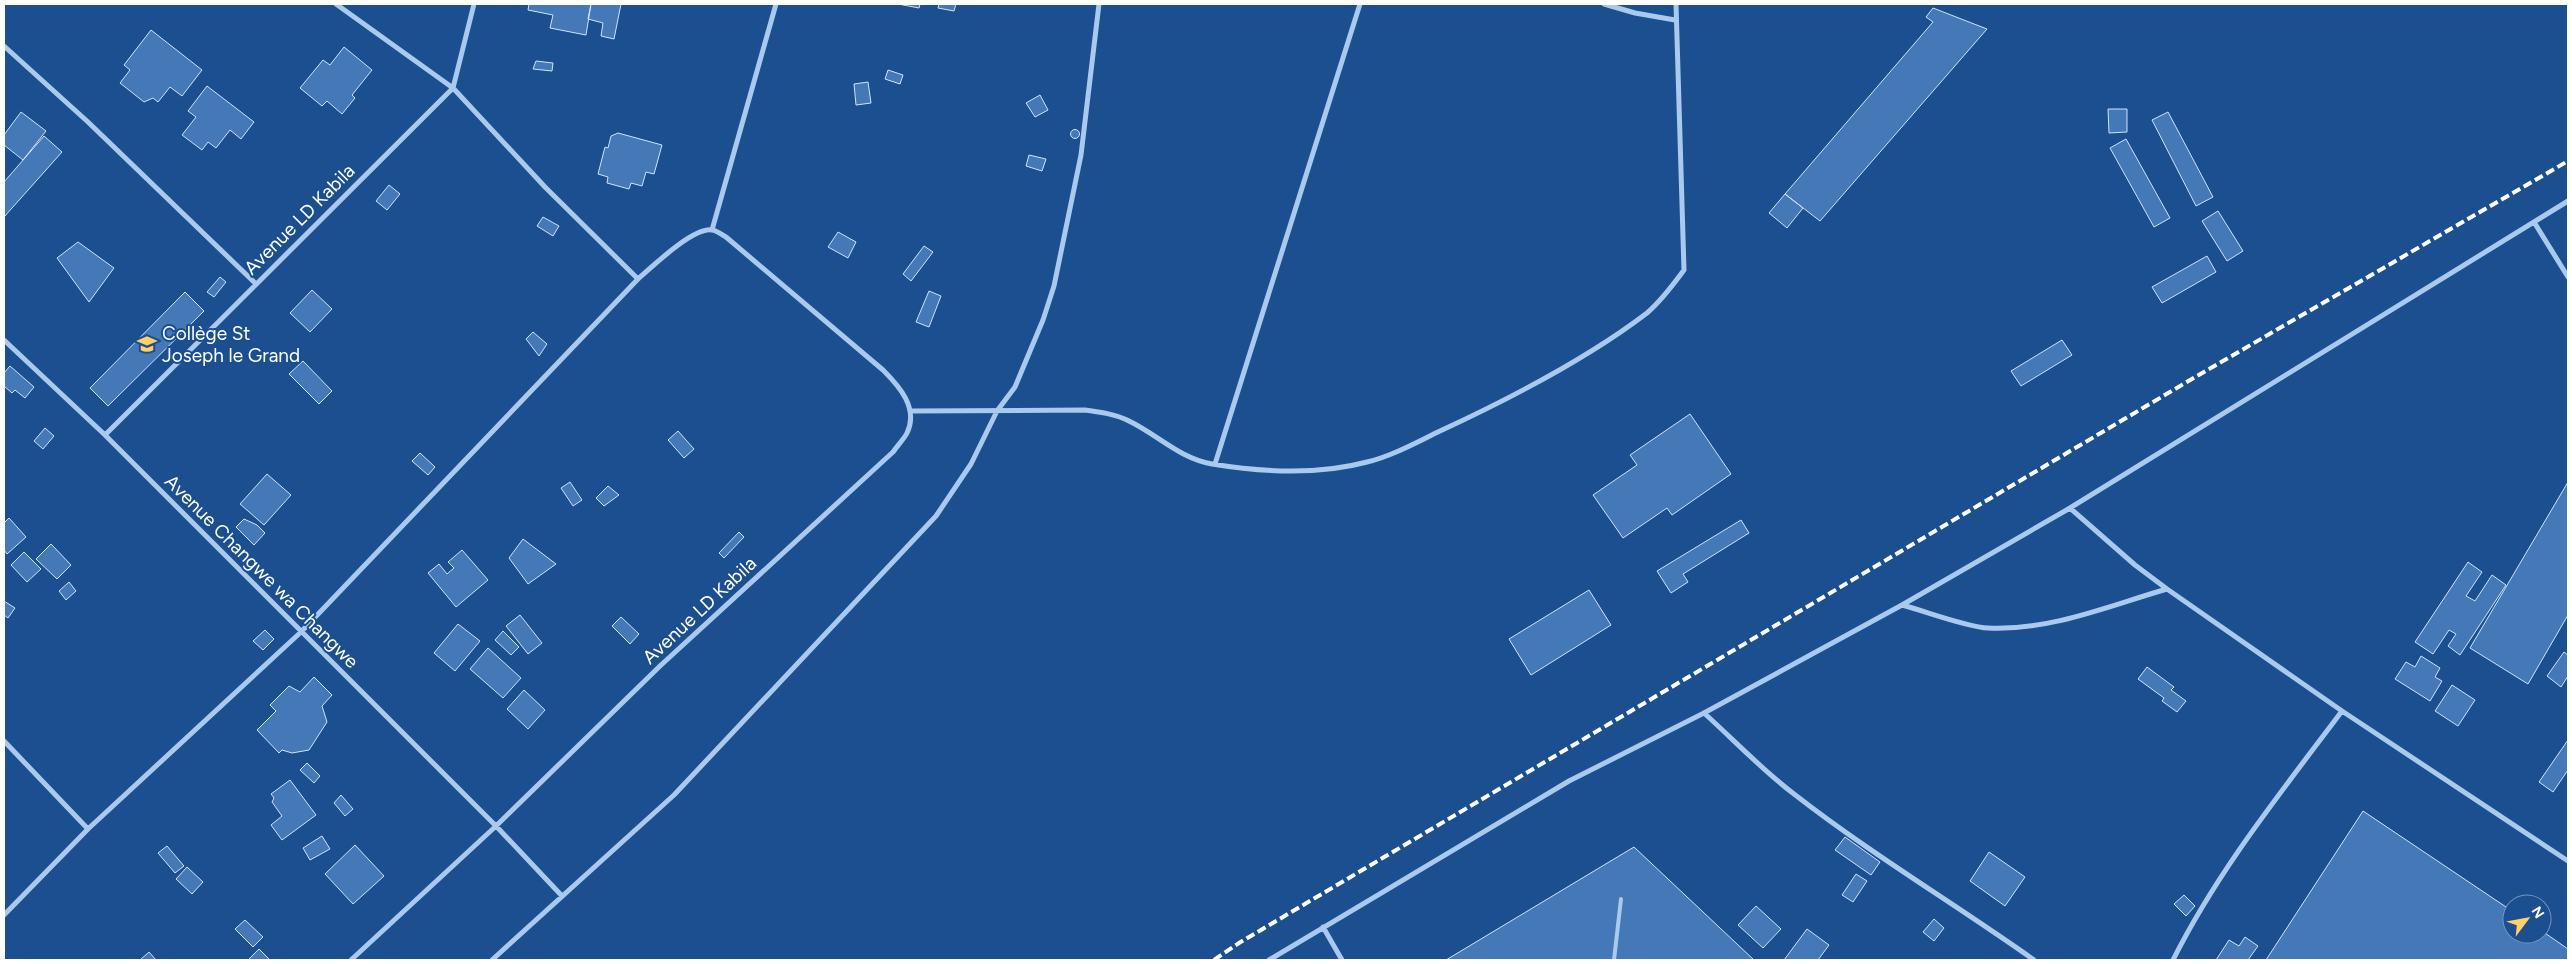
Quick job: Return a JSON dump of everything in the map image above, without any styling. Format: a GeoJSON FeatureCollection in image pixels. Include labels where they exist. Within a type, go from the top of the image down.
{"type":"FeatureCollection","features":[{"type":"Feature","properties":{"kind":"street"},"geometry":{"type":"LineString","coordinates":[[336,4],[453,88],[545,187],[638,279]]}},
{"type":"Feature","properties":{"kind":"street"},"geometry":{"type":"LineString","coordinates":[[453,88],[474,4]]}},
{"type":"Feature","properties":{"kind":"street"},"geometry":{"type":"LineString","coordinates":[[712,230],[776,4]]}},
{"type":"Feature","properties":{"kind":"street"},"geometry":{"type":"LineString","coordinates":[[492,960],[674,795],[936,516],[972,464],[997,411],[1015,387],[1031,352],[1054,286],[1065,224],[1081,155],[1099,4]]}},
{"type":"Feature","properties":{"kind":"street"},"geometry":{"type":"LineString","coordinates":[[1215,464],[1360,4]]}},
{"type":"Feature","properties":{"kind":"street"},"geometry":{"type":"LineString","coordinates":[[1604,4],[1634,13],[1675,20]]}},
{"type":"Feature","properties":{"kind":"street"},"geometry":{"type":"LineString","coordinates":[[4,915],[88,829],[301,632],[638,279],[700,232],[712,230],[726,237],[883,370],[902,389],[910,411],[1085,410],[1110,414],[1130,421],[1179,453],[1198,461],[1282,469],[1331,468],[1368,462],[1479,413],[1585,353],[1647,312],[1670,289],[1684,270],[1676,4]]}},
{"type":"Feature","properties":{"kind":"street"},"geometry":{"type":"LineString","coordinates":[[4,46],[88,122],[255,283]]}},
{"type":"Feature","properties":{"kind":"street","name":"Avenue LD Kabila"},"geometry":{"type":"LineString","coordinates":[[105,435],[255,283],[453,88]]}},
{"type":"Feature","properties":{"kind":"street"},"geometry":{"type":"LineString","coordinates":[[1269,960],[1569,782],[1704,713],[1902,605],[2070,508],[2568,201]]}},
{"type":"Feature","properties":{"kind":"street"},"geometry":{"type":"LineString","coordinates":[[2534,222],[2568,277]]}},
{"type":"Feature","properties":{"kind":"street","name":"Avenue Changwe wa Changwe"},"geometry":{"type":"LineString","coordinates":[[4,340],[105,435],[496,826]]}},
{"type":"Feature","properties":{"kind":"street","name":"Avenue LD Kabila"},"geometry":{"type":"LineString","coordinates":[[351,960],[496,826],[660,666],[893,452],[908,432],[910,411]]}},
{"type":"Feature","properties":{"kind":"street"},"geometry":{"type":"LineString","coordinates":[[2070,508],[2135,565],[2167,589],[2342,711],[2568,860]]}},
{"type":"Feature","properties":{"kind":"street"},"geometry":{"type":"LineString","coordinates":[[1902,605],[1986,628],[2027,627],[2071,619],[2167,589]]}},
{"type":"Feature","properties":{"kind":"street"},"geometry":{"type":"LineString","coordinates":[[2173,960],[2204,904],[2256,826],[2342,711]]}},
{"type":"Feature","properties":{"kind":"street"},"geometry":{"type":"LineString","coordinates":[[1704,713],[1792,794],[1886,861],[1980,922],[2034,960]]}},
{"type":"Feature","properties":{"kind":"street"},"geometry":{"type":"LineString","coordinates":[[4,741],[88,829]]}},
{"type":"Feature","properties":{"kind":"street"},"geometry":{"type":"LineString","coordinates":[[496,826],[562,896]]}},
{"type":"Feature","properties":{"kind":"street"},"geometry":{"type":"LineString","coordinates":[[1323,927],[1342,960]]}},
{"type":"Feature","properties":{"kind":"lane"},"geometry":{"type":"LineString","coordinates":[[1614,960],[1621,899]]}},
{"type":"Feature","properties":{"kind":"building"},"geometry":{"type":"Polygon","coordinates":[[[529,4],[591,4],[586,35],[550,28],[553,15],[528,10],[529,4]]]}},
{"type":"Feature","properties":{"kind":"building"},"geometry":{"type":"Polygon","coordinates":[[[591,4],[621,4],[614,39],[601,36],[603,23],[588,19],[591,4]]]}},
{"type":"Feature","properties":{"kind":"building"},"geometry":{"type":"Polygon","coordinates":[[[898,4],[920,4],[919,8],[898,4]]]}},
{"type":"Feature","properties":{"kind":"building"},"geometry":{"type":"Polygon","coordinates":[[[939,4],[956,4],[954,11],[938,8],[939,4]]]}},
{"type":"Feature","properties":{"kind":"building"},"geometry":{"type":"Polygon","coordinates":[[[1933,8],[1987,29],[1820,221],[1785,194],[1933,22],[1926,17],[1933,8]]]}},
{"type":"Feature","properties":{"kind":"building"},"geometry":{"type":"Polygon","coordinates":[[[151,30],[202,70],[182,96],[170,87],[158,102],[153,98],[144,102],[120,83],[130,70],[124,65],[151,30]]]}},
{"type":"Feature","properties":{"kind":"building"},"geometry":{"type":"Polygon","coordinates":[[[344,47],[372,70],[352,95],[355,98],[342,114],[327,101],[322,106],[300,88],[323,60],[330,65],[344,47]]]}},
{"type":"Feature","properties":{"kind":"building"},"geometry":{"type":"Polygon","coordinates":[[[536,61],[553,63],[552,71],[533,69],[536,61]]]}},
{"type":"Feature","properties":{"kind":"building"},"geometry":{"type":"Polygon","coordinates":[[[888,70],[903,75],[900,84],[885,79],[888,70]]]}},
{"type":"Feature","properties":{"kind":"building"},"geometry":{"type":"Polygon","coordinates":[[[868,82],[871,103],[856,105],[854,84],[868,82]]]}},
{"type":"Feature","properties":{"kind":"building"},"geometry":{"type":"Polygon","coordinates":[[[207,86],[254,122],[241,139],[230,130],[216,148],[208,142],[202,150],[182,135],[196,117],[188,111],[207,86]]]}},
{"type":"Feature","properties":{"kind":"building"},"geometry":{"type":"Polygon","coordinates":[[[1040,95],[1048,110],[1035,117],[1026,103],[1040,95]]]}},
{"type":"Feature","properties":{"kind":"building"},"geometry":{"type":"Polygon","coordinates":[[[2108,109],[2127,109],[2127,132],[2109,133],[2108,109]]]}},
{"type":"Feature","properties":{"kind":"building"},"geometry":{"type":"Polygon","coordinates":[[[21,112],[46,131],[23,160],[4,145],[4,135],[21,112]]]}},
{"type":"Feature","properties":{"kind":"building"},"geometry":{"type":"Polygon","coordinates":[[[2168,112],[2213,197],[2196,206],[2152,120],[2168,112]]]}},
{"type":"Feature","properties":{"kind":"building"},"geometry":{"type":"Polygon","coordinates":[[[1075,130],[1079,134],[1075,138],[1071,134],[1075,130]]]}},
{"type":"Feature","properties":{"kind":"building"},"geometry":{"type":"Polygon","coordinates":[[[618,133],[662,145],[654,174],[646,172],[642,186],[631,183],[629,189],[607,183],[608,177],[598,174],[605,147],[608,148],[611,136],[618,133]]]}},
{"type":"Feature","properties":{"kind":"building"},"geometry":{"type":"Polygon","coordinates":[[[44,136],[62,152],[4,217],[4,182],[44,136]]]}},
{"type":"Feature","properties":{"kind":"building"},"geometry":{"type":"Polygon","coordinates":[[[2126,139],[2170,218],[2154,227],[2110,148],[2126,139]]]}},
{"type":"Feature","properties":{"kind":"building"},"geometry":{"type":"Polygon","coordinates":[[[1029,155],[1046,159],[1042,171],[1026,166],[1029,155]]]}},
{"type":"Feature","properties":{"kind":"building"},"geometry":{"type":"Polygon","coordinates":[[[389,185],[400,194],[387,210],[376,201],[389,185]]]}},
{"type":"Feature","properties":{"kind":"building"},"geometry":{"type":"Polygon","coordinates":[[[1785,194],[1803,208],[1787,228],[1769,213],[1785,194]]]}},
{"type":"Feature","properties":{"kind":"building"},"geometry":{"type":"Polygon","coordinates":[[[2218,211],[2243,251],[2227,261],[2202,221],[2218,211]]]}},
{"type":"Feature","properties":{"kind":"building"},"geometry":{"type":"Polygon","coordinates":[[[543,217],[559,226],[553,236],[537,226],[543,217]]]}},
{"type":"Feature","properties":{"kind":"building"},"geometry":{"type":"Polygon","coordinates":[[[838,232],[856,242],[848,258],[828,247],[838,232]]]}},
{"type":"Feature","properties":{"kind":"building"},"geometry":{"type":"Polygon","coordinates":[[[78,242],[114,268],[89,302],[57,258],[78,242]]]}},
{"type":"Feature","properties":{"kind":"building"},"geometry":{"type":"Polygon","coordinates":[[[924,246],[933,252],[911,281],[903,274],[924,246]]]}},
{"type":"Feature","properties":{"kind":"building"},"geometry":{"type":"Polygon","coordinates":[[[2207,256],[2216,272],[2162,303],[2152,287],[2207,256]]]}},
{"type":"Feature","properties":{"kind":"building"},"geometry":{"type":"Polygon","coordinates":[[[220,277],[226,282],[214,297],[207,292],[220,277]]]}},
{"type":"Feature","properties":{"kind":"building"},"geometry":{"type":"Polygon","coordinates":[[[312,290],[332,309],[310,332],[290,313],[312,290]]]}},
{"type":"Feature","properties":{"kind":"building"},"geometry":{"type":"Polygon","coordinates":[[[929,291],[941,296],[929,327],[916,322],[929,291]]]}},
{"type":"Feature","properties":{"kind":"building"},"geometry":{"type":"Polygon","coordinates":[[[185,292],[204,311],[108,406],[90,388],[185,292]]]}},
{"type":"Feature","properties":{"kind":"building"},"geometry":{"type":"Polygon","coordinates":[[[533,332],[547,344],[539,356],[526,339],[533,332]]]}},
{"type":"Feature","properties":{"kind":"building"},"geometry":{"type":"Polygon","coordinates":[[[2062,340],[2072,355],[2021,386],[2011,371],[2062,340]]]}},
{"type":"Feature","properties":{"kind":"building"},"geometry":{"type":"Polygon","coordinates":[[[303,361],[332,391],[319,404],[289,374],[303,361]]]}},
{"type":"Feature","properties":{"kind":"building"},"geometry":{"type":"Polygon","coordinates":[[[10,366],[34,387],[25,398],[15,390],[12,393],[4,386],[4,373],[10,366]]]}},
{"type":"Feature","properties":{"kind":"building"},"geometry":{"type":"Polygon","coordinates":[[[1690,414],[1731,474],[1672,515],[1667,508],[1623,538],[1593,495],[1637,465],[1630,455],[1690,414]]]}},
{"type":"Feature","properties":{"kind":"building"},"geometry":{"type":"Polygon","coordinates":[[[45,428],[54,436],[43,449],[34,441],[45,428]]]}},
{"type":"Feature","properties":{"kind":"building"},"geometry":{"type":"Polygon","coordinates":[[[678,431],[694,449],[684,458],[668,440],[678,431]]]}},
{"type":"Feature","properties":{"kind":"building"},"geometry":{"type":"Polygon","coordinates":[[[420,453],[435,467],[428,475],[412,461],[420,453]]]}},
{"type":"Feature","properties":{"kind":"building"},"geometry":{"type":"Polygon","coordinates":[[[267,474],[291,495],[264,525],[240,504],[267,474]]]}},
{"type":"Feature","properties":{"kind":"building"},"geometry":{"type":"Polygon","coordinates":[[[570,482],[582,500],[573,506],[561,488],[570,482]]]}},
{"type":"Feature","properties":{"kind":"building"},"geometry":{"type":"Polygon","coordinates":[[[2568,482],[2568,615],[2528,684],[2470,648],[2568,482]]]}},
{"type":"Feature","properties":{"kind":"building"},"geometry":{"type":"Polygon","coordinates":[[[608,486],[619,495],[604,506],[596,498],[608,486]]]}},
{"type":"Feature","properties":{"kind":"building"},"geometry":{"type":"Polygon","coordinates":[[[9,518],[26,537],[7,554],[4,550],[4,523],[9,518]]]}},
{"type":"Feature","properties":{"kind":"building"},"geometry":{"type":"Polygon","coordinates":[[[244,519],[257,525],[265,533],[254,545],[236,527],[244,519]]]}},
{"type":"Feature","properties":{"kind":"building"},"geometry":{"type":"Polygon","coordinates":[[[1741,520],[1749,533],[1683,574],[1688,582],[1671,593],[1657,571],[1741,520]]]}},
{"type":"Feature","properties":{"kind":"building"},"geometry":{"type":"Polygon","coordinates":[[[739,532],[744,537],[724,558],[719,553],[739,532]]]}},
{"type":"Feature","properties":{"kind":"building"},"geometry":{"type":"Polygon","coordinates":[[[523,539],[556,564],[528,584],[509,558],[523,539]]]}},
{"type":"Feature","properties":{"kind":"building"},"geometry":{"type":"Polygon","coordinates":[[[51,544],[71,565],[57,579],[36,559],[51,544]]]}},
{"type":"Feature","properties":{"kind":"building"},"geometry":{"type":"Polygon","coordinates":[[[462,550],[488,580],[456,607],[428,573],[439,564],[447,574],[454,568],[448,562],[462,550]]]}},
{"type":"Feature","properties":{"kind":"building"},"geometry":{"type":"Polygon","coordinates":[[[24,552],[41,569],[27,582],[11,565],[24,552]]]}},
{"type":"Feature","properties":{"kind":"building"},"geometry":{"type":"Polygon","coordinates":[[[2468,562],[2482,572],[2466,596],[2475,601],[2492,575],[2506,585],[2460,655],[2448,646],[2456,634],[2449,630],[2433,654],[2415,642],[2468,562]]]}},
{"type":"Feature","properties":{"kind":"building"},"geometry":{"type":"Polygon","coordinates":[[[69,582],[76,591],[66,600],[59,591],[69,582]]]}},
{"type":"Feature","properties":{"kind":"building"},"geometry":{"type":"Polygon","coordinates":[[[1589,590],[1611,625],[1531,675],[1509,639],[1589,590]]]}},
{"type":"Feature","properties":{"kind":"building"},"geometry":{"type":"Polygon","coordinates":[[[4,601],[15,608],[8,618],[4,615],[4,601]]]}},
{"type":"Feature","properties":{"kind":"building"},"geometry":{"type":"Polygon","coordinates":[[[520,615],[542,643],[528,654],[506,626],[520,615]]]}},
{"type":"Feature","properties":{"kind":"building"},"geometry":{"type":"Polygon","coordinates":[[[621,617],[639,634],[630,644],[612,626],[621,617]]]}},
{"type":"Feature","properties":{"kind":"building"},"geometry":{"type":"Polygon","coordinates":[[[458,624],[480,641],[455,671],[434,653],[458,624]]]}},
{"type":"Feature","properties":{"kind":"building"},"geometry":{"type":"Polygon","coordinates":[[[265,630],[274,639],[263,650],[253,641],[265,630]]]}},
{"type":"Feature","properties":{"kind":"building"},"geometry":{"type":"Polygon","coordinates":[[[503,631],[519,647],[511,655],[495,640],[503,631]]]}},
{"type":"Feature","properties":{"kind":"building"},"geometry":{"type":"Polygon","coordinates":[[[488,648],[521,678],[503,698],[470,669],[488,648]]]}},
{"type":"Feature","properties":{"kind":"building"},"geometry":{"type":"Polygon","coordinates":[[[2564,652],[2568,655],[2568,676],[2561,687],[2547,676],[2564,652]]]}},
{"type":"Feature","properties":{"kind":"building"},"geometry":{"type":"Polygon","coordinates":[[[2421,656],[2440,668],[2435,677],[2442,681],[2430,701],[2395,679],[2406,662],[2415,667],[2421,656]]]}},
{"type":"Feature","properties":{"kind":"building"},"geometry":{"type":"Polygon","coordinates":[[[2147,667],[2174,687],[2171,690],[2186,701],[2177,712],[2162,701],[2164,698],[2138,679],[2147,667]]]}},
{"type":"Feature","properties":{"kind":"building"},"geometry":{"type":"Polygon","coordinates":[[[314,677],[332,695],[322,706],[327,722],[309,750],[292,753],[282,750],[279,753],[257,730],[276,711],[270,705],[289,686],[300,692],[314,677]]]}},
{"type":"Feature","properties":{"kind":"building"},"geometry":{"type":"Polygon","coordinates":[[[2452,685],[2475,700],[2458,726],[2435,711],[2452,685]]]}},
{"type":"Feature","properties":{"kind":"building"},"geometry":{"type":"Polygon","coordinates":[[[524,690],[545,710],[528,729],[507,709],[524,690]]]}},
{"type":"Feature","properties":{"kind":"building"},"geometry":{"type":"Polygon","coordinates":[[[2568,740],[2568,770],[2553,792],[2539,782],[2568,740]]]}},
{"type":"Feature","properties":{"kind":"building"},"geometry":{"type":"Polygon","coordinates":[[[307,763],[320,776],[314,783],[300,770],[307,763]]]}},
{"type":"Feature","properties":{"kind":"building"},"geometry":{"type":"Polygon","coordinates":[[[290,780],[316,815],[282,840],[271,825],[282,816],[272,802],[274,798],[271,794],[290,780]]]}},
{"type":"Feature","properties":{"kind":"building"},"geometry":{"type":"Polygon","coordinates":[[[341,795],[353,809],[345,816],[334,803],[341,795]]]}},
{"type":"Feature","properties":{"kind":"building"},"geometry":{"type":"Polygon","coordinates":[[[2363,811],[2502,904],[2502,944],[2552,944],[2552,938],[2568,949],[2568,960],[2266,960],[2363,811]]]}},
{"type":"Feature","properties":{"kind":"building"},"geometry":{"type":"Polygon","coordinates":[[[322,836],[330,849],[310,860],[303,848],[322,836]]]}},
{"type":"Feature","properties":{"kind":"building"},"geometry":{"type":"Polygon","coordinates":[[[1845,837],[1880,862],[1871,875],[1835,850],[1845,837]]]}},
{"type":"Feature","properties":{"kind":"building"},"geometry":{"type":"Polygon","coordinates":[[[355,845],[384,876],[353,904],[325,874],[355,845]]]}},
{"type":"Feature","properties":{"kind":"building"},"geometry":{"type":"Polygon","coordinates":[[[167,846],[184,866],[175,873],[158,853],[167,846]]]}},
{"type":"Feature","properties":{"kind":"building"},"geometry":{"type":"Polygon","coordinates":[[[1634,847],[1754,960],[1446,960],[1634,847]]]}},
{"type":"Feature","properties":{"kind":"building"},"geometry":{"type":"Polygon","coordinates":[[[1989,852],[2025,877],[2005,906],[1970,881],[1989,852]]]}},
{"type":"Feature","properties":{"kind":"building"},"geometry":{"type":"Polygon","coordinates":[[[187,867],[203,882],[192,894],[176,879],[187,867]]]}},
{"type":"Feature","properties":{"kind":"building"},"geometry":{"type":"Polygon","coordinates":[[[1856,874],[1867,881],[1853,902],[1842,895],[1856,874]]]}},
{"type":"Feature","properties":{"kind":"building"},"geometry":{"type":"Polygon","coordinates":[[[2184,895],[2195,906],[2186,916],[2174,904],[2184,895]]]}},
{"type":"Feature","properties":{"kind":"building"},"geometry":{"type":"Polygon","coordinates":[[[1756,906],[1781,929],[1763,948],[1738,925],[1756,906]]]}},
{"type":"Feature","properties":{"kind":"building"},"geometry":{"type":"Polygon","coordinates":[[[1934,919],[1944,928],[1934,941],[1923,932],[1934,919]]]}},
{"type":"Feature","properties":{"kind":"building"},"geometry":{"type":"Polygon","coordinates":[[[245,920],[263,937],[253,947],[235,929],[245,920]]]}},
{"type":"Feature","properties":{"kind":"building"},"geometry":{"type":"Polygon","coordinates":[[[1807,929],[1829,945],[1818,960],[1784,960],[1807,929]]]}},
{"type":"Feature","properties":{"kind":"building"},"geometry":{"type":"Polygon","coordinates":[[[2245,937],[2258,946],[2248,960],[2216,960],[2229,940],[2239,946],[2245,937]]]}},
{"type":"Feature","properties":{"kind":"building"},"geometry":{"type":"Polygon","coordinates":[[[259,949],[270,960],[248,960],[259,949]]]}},
{"type":"Feature","properties":{"kind":"building"},"geometry":{"type":"Polygon","coordinates":[[[149,952],[156,960],[140,960],[149,952]]]}},
{"type":"Feature","properties":{"kind":"railway"},"geometry":{"type":"LineString","coordinates":[[1214,960],[1239,943],[2197,376],[2568,161]]}},
{"type":"Feature","properties":{"kind":"place","name":"Collège St Joseph le Grand"},"geometry":{"type":"Point","coordinates":[147,344]}}]}
